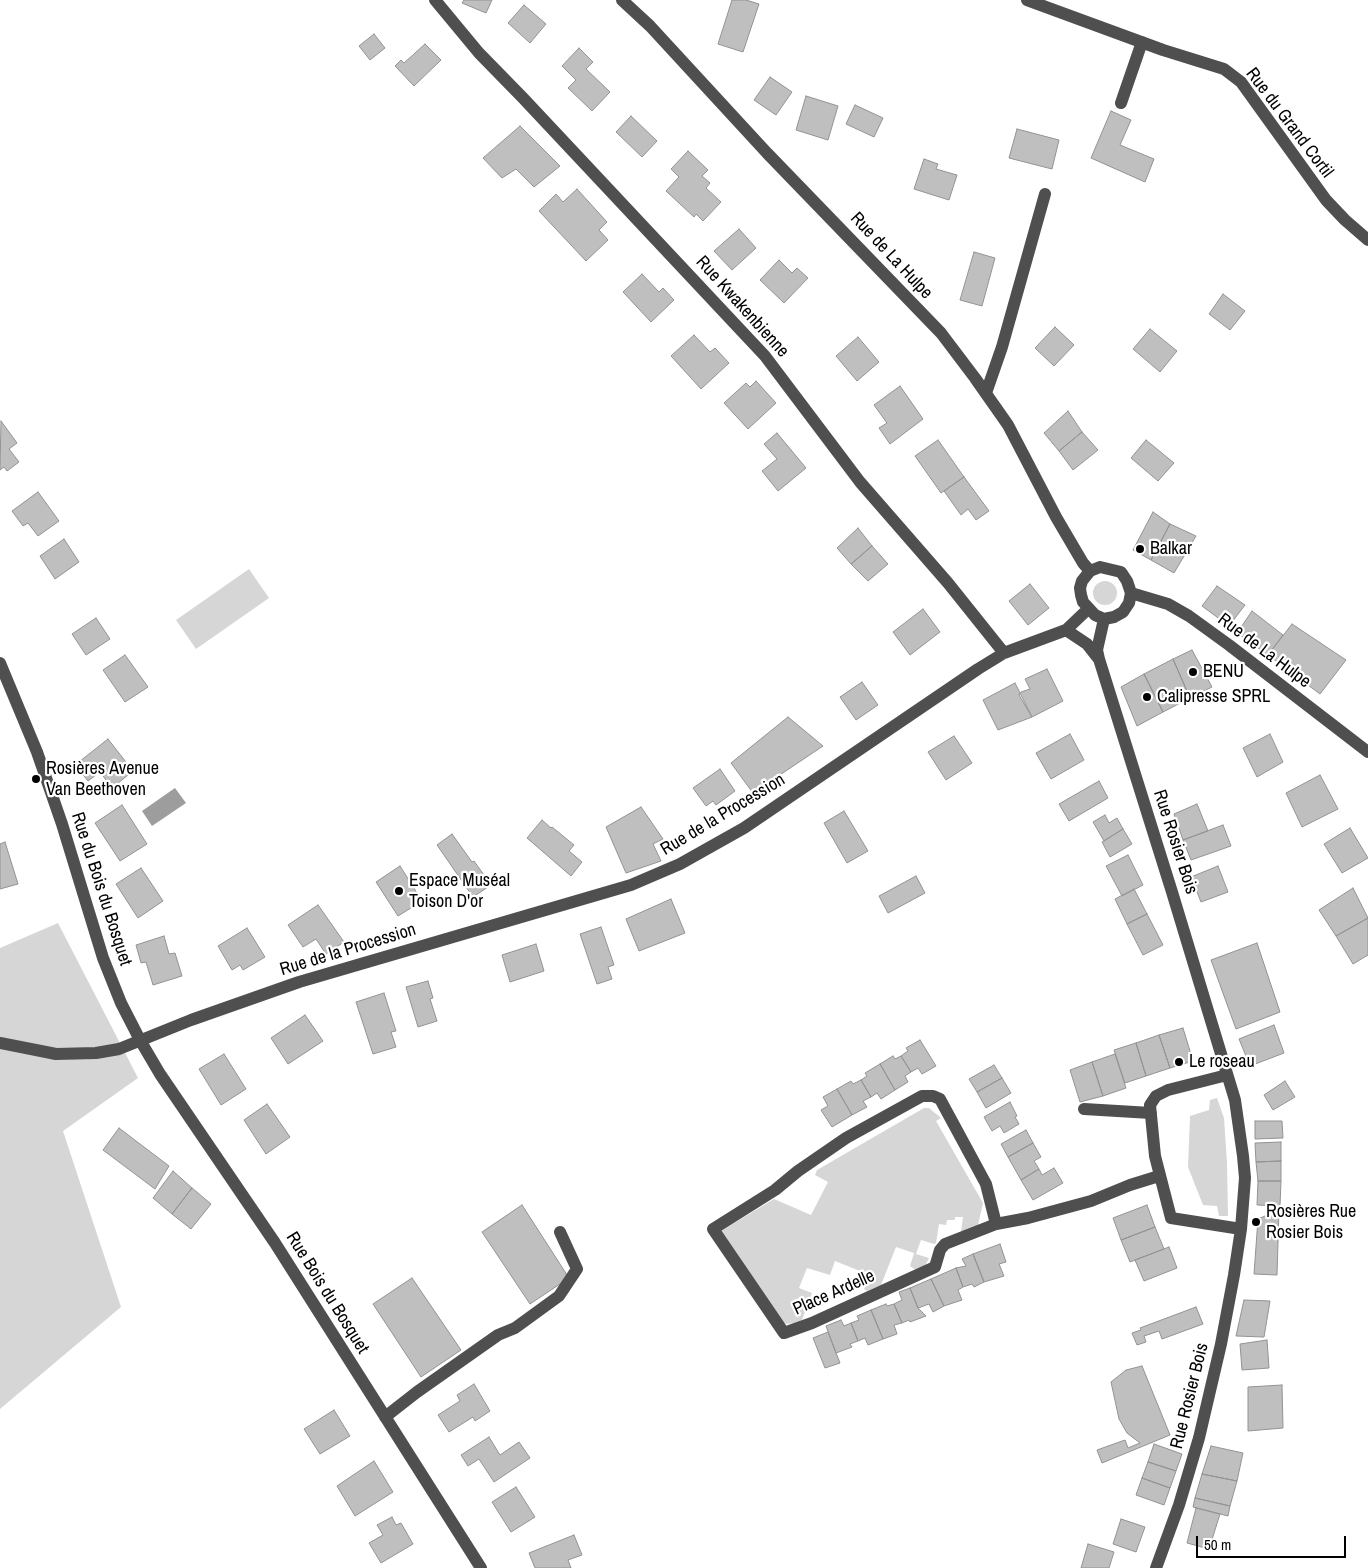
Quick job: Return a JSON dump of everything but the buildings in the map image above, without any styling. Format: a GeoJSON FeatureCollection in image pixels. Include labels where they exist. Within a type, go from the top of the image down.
{"type":"FeatureCollection","features":[{"type":"Feature","properties":{"kind":"street","name":"Rue Kwakenbienne"},"geometry":{"type":"LineString","coordinates":[[435,0],[479,53],[765,356],[860,482],[948,583],[1004,653]]}},
{"type":"Feature","properties":{"kind":"street","name":"Rue de La Hulpe"},"geometry":{"type":"LineString","coordinates":[[622,0],[650,26],[940,333],[1008,425],[1056,517],[1083,563],[1090,571]]}},
{"type":"Feature","properties":{"kind":"street","name":"Rue du Grand Cortil"},"geometry":{"type":"LineString","coordinates":[[1027,0],[1142,42],[1224,69],[1241,82],[1326,200],[1368,240]]}},
{"type":"Feature","properties":{"kind":"street"},"geometry":{"type":"LineString","coordinates":[[1121,103],[1142,42]]}},
{"type":"Feature","properties":{"kind":"street"},"geometry":{"type":"LineString","coordinates":[[986,393],[1002,347],[1045,194]]}},
{"type":"Feature","properties":{"kind":"street"},"geometry":{"type":"LineString","coordinates":[[1100,567],[1121,572],[1128,582],[1131,593],[1129,603],[1123,612],[1114,617],[1104,619],[1088,609],[1083,602],[1080,588],[1082,581],[1090,571],[1100,567]]}},
{"type":"Feature","properties":{"kind":"street","name":"Rue de La Hulpe"},"geometry":{"type":"LineString","coordinates":[[1131,593],[1168,604],[1189,616],[1368,752]]}},
{"type":"Feature","properties":{"kind":"street","name":"Rue de la Procession"},"geometry":{"type":"LineString","coordinates":[[0,1043],[56,1054],[96,1053],[119,1049],[235,1004],[299,982],[622,888],[680,864],[707,850],[768,812],[978,669],[1004,653],[1066,630],[1088,609]]}},
{"type":"Feature","properties":{"kind":"street","name":"Rue Rosier Bois"},"geometry":{"type":"LineString","coordinates":[[1104,619],[1097,650],[1099,659],[1227,1075],[1234,1100],[1244,1156],[1245,1178],[1241,1229],[1222,1335],[1201,1430],[1179,1505],[1156,1568]]}},
{"type":"Feature","properties":{"kind":"street"},"geometry":{"type":"LineString","coordinates":[[1066,630],[1087,644],[1099,659]]}},
{"type":"Feature","properties":{"kind":"street","name":"Rue du Bois du Bosquet"},"geometry":{"type":"LineString","coordinates":[[0,663],[37,752],[62,824],[103,958],[121,1003],[140,1040]]}},
{"type":"Feature","properties":{"kind":"street","name":"Rue Bois du Bosquet"},"geometry":{"type":"LineString","coordinates":[[140,1040],[160,1074],[270,1236],[481,1568]]}},
{"type":"Feature","properties":{"kind":"street"},"geometry":{"type":"LineString","coordinates":[[1227,1075],[1162,1093],[1156,1096],[1150,1105],[1150,1112],[1159,1176],[1171,1218],[1241,1229]]}},
{"type":"Feature","properties":{"kind":"street","name":"Place Ardelle"},"geometry":{"type":"LineString","coordinates":[[922,1096],[934,1096],[940,1099],[986,1184],[996,1224],[946,1244],[940,1250],[935,1266],[812,1323],[784,1333],[714,1229],[775,1190],[798,1171],[846,1138],[922,1096]]}},
{"type":"Feature","properties":{"kind":"street"},"geometry":{"type":"LineString","coordinates":[[1084,1109],[1150,1112]]}},
{"type":"Feature","properties":{"kind":"street"},"geometry":{"type":"LineString","coordinates":[[996,1224],[1028,1218],[1092,1201],[1130,1185],[1159,1176]]}},
{"type":"Feature","properties":{"kind":"street"},"geometry":{"type":"LineString","coordinates":[[385,1417],[490,1340],[515,1328],[559,1296],[577,1269],[560,1232]]}},
{"type":"Feature","properties":{"kind":"shaded area"},"geometry":{"type":"Polygon","coordinates":[[[249,569],[269,598],[196,649],[176,620],[249,569]]]}},
{"type":"Feature","properties":{"kind":"shaded area"},"geometry":{"type":"Polygon","coordinates":[[[1105,581],[1114,584],[1117,593],[1114,602],[1105,605],[1096,602],[1093,593],[1096,584],[1105,581]]]}},
{"type":"Feature","properties":{"kind":"shaded area"},"geometry":{"type":"Polygon","coordinates":[[[175,788],[186,803],[152,826],[142,811],[175,788]]]}},
{"type":"Feature","properties":{"kind":"shaded area"},"geometry":{"type":"Polygon","coordinates":[[[58,923],[138,1078],[63,1131],[121,1307],[0,1409],[0,948],[58,923]]]}},
{"type":"Feature","properties":{"kind":"shaded area"},"geometry":{"type":"Polygon","coordinates":[[[1217,1098],[1224,1118],[1228,1216],[1219,1216],[1217,1206],[1203,1205],[1188,1167],[1190,1116],[1209,1110],[1210,1100],[1217,1098]]]}},
{"type":"Feature","properties":{"kind":"shaded area"},"geometry":{"type":"Polygon","coordinates":[[[924,1108],[929,1108],[941,1118],[936,1121],[983,1203],[978,1225],[961,1232],[963,1217],[947,1220],[946,1225],[939,1224],[936,1243],[921,1240],[916,1254],[929,1258],[925,1266],[916,1270],[910,1266],[914,1253],[896,1247],[881,1285],[867,1291],[864,1289],[870,1275],[835,1261],[830,1275],[807,1268],[799,1288],[812,1293],[802,1320],[787,1324],[782,1322],[721,1231],[774,1199],[811,1215],[828,1182],[815,1175],[817,1170],[924,1108]]]}},
{"type":"Feature","properties":{"kind":"place","name":"Balkar"},"geometry":{"type":"Point","coordinates":[1140,549]}},
{"type":"Feature","properties":{"kind":"place","name":"BENU"},"geometry":{"type":"Point","coordinates":[1193,672]}},
{"type":"Feature","properties":{"kind":"place","name":"Calipresse SPRL"},"geometry":{"type":"Point","coordinates":[1147,697]}},
{"type":"Feature","properties":{"kind":"place","name":"Rosières Avenue Van Beethoven"},"geometry":{"type":"Point","coordinates":[36,779]}},
{"type":"Feature","properties":{"kind":"place","name":"Espace Muséal Toison D'or"},"geometry":{"type":"Point","coordinates":[399,891]}},
{"type":"Feature","properties":{"kind":"place","name":"Le roseau"},"geometry":{"type":"Point","coordinates":[1179,1062]}},
{"type":"Feature","properties":{"kind":"place","name":"Rosières Rue Rosier Bois"},"geometry":{"type":"Point","coordinates":[1256,1222]}}]}
